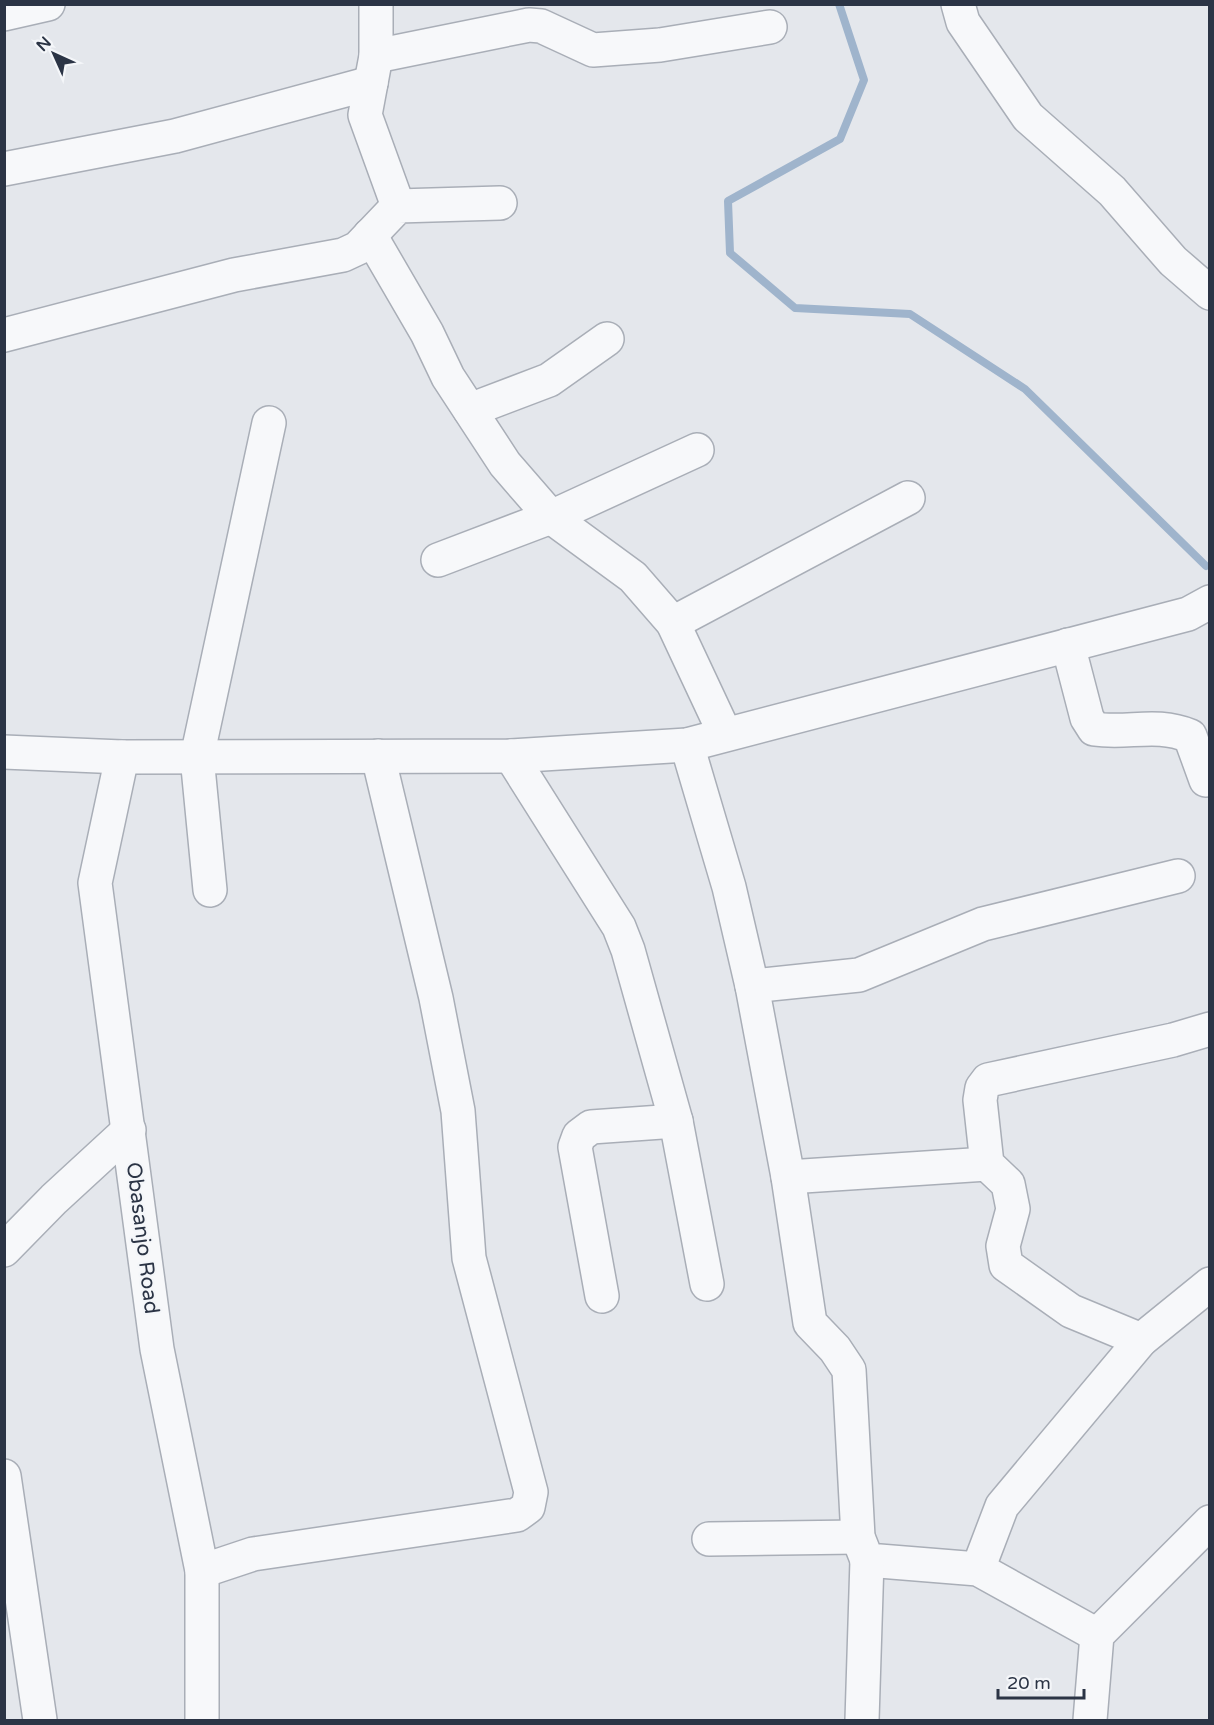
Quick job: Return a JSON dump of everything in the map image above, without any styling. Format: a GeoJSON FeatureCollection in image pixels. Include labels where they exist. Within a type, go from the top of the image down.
{"type":"FeatureCollection","features":[{"type":"Feature","properties":{"kind":"street"},"geometry":{"type":"LineString","coordinates":[[4,14],[48,4]]}},
{"type":"Feature","properties":{"kind":"street"},"geometry":{"type":"LineString","coordinates":[[376,4],[373,70],[365,115],[398,206]]}},
{"type":"Feature","properties":{"kind":"street"},"geometry":{"type":"LineString","coordinates":[[958,4],[963,22],[1028,117],[1112,190],[1173,261],[1209,293]]}},
{"type":"Feature","properties":{"kind":"street"},"geometry":{"type":"LineString","coordinates":[[4,169],[176,136],[373,70],[530,25],[541,26],[593,50],[660,45],[770,27]]}},
{"type":"Feature","properties":{"kind":"street"},"geometry":{"type":"LineString","coordinates":[[4,335],[234,275],[343,255],[358,248],[398,206],[500,203]]}},
{"type":"Feature","properties":{"kind":"street"},"geometry":{"type":"LineString","coordinates":[[370,235],[427,333],[448,377],[505,464],[550,517],[633,577],[673,623],[725,734]]}},
{"type":"Feature","properties":{"kind":"street"},"geometry":{"type":"LineString","coordinates":[[470,410],[549,380],[607,339]]}},
{"type":"Feature","properties":{"kind":"street"},"geometry":{"type":"LineString","coordinates":[[210,890],[197,757],[269,423]]}},
{"type":"Feature","properties":{"kind":"street"},"geometry":{"type":"LineString","coordinates":[[438,560],[550,517],[697,450]]}},
{"type":"Feature","properties":{"kind":"street"},"geometry":{"type":"LineString","coordinates":[[673,623],[908,498]]}},
{"type":"Feature","properties":{"kind":"street"},"geometry":{"type":"LineString","coordinates":[[4,752],[122,757],[511,756],[687,745],[1188,614],[1209,602]]}},
{"type":"Feature","properties":{"kind":"street"},"geometry":{"type":"LineString","coordinates":[[1068,645],[1088,718],[1094,729],[1109,731],[1170,728],[1190,736],[1206,780]]}},
{"type":"Feature","properties":{"kind":"street"},"geometry":{"type":"LineString","coordinates":[[687,745],[729,887],[752,986],[788,1176],[810,1323],[835,1349],[849,1370],[862,1549],[862,1720]]}},
{"type":"Feature","properties":{"kind":"street"},"geometry":{"type":"LineString","coordinates":[[202,1571],[253,1554],[517,1515],[528,1507],[531,1492],[469,1258],[458,1111],[436,998],[378,756]]}},
{"type":"Feature","properties":{"kind":"street"},"geometry":{"type":"LineString","coordinates":[[511,756],[619,927],[676,1121],[707,1284]]}},
{"type":"Feature","properties":{"kind":"street","name":"Obasanjo Road"},"geometry":{"type":"LineString","coordinates":[[122,757],[95,883],[157,1349],[202,1571],[202,1720]]}},
{"type":"Feature","properties":{"kind":"street"},"geometry":{"type":"LineString","coordinates":[[752,986],[859,975],[983,924],[1178,876]]}},
{"type":"Feature","properties":{"kind":"street"},"geometry":{"type":"LineString","coordinates":[[1141,1340],[1071,1311],[1006,1265],[1003,1246],[1013,1209],[1008,1184],[987,1164],[980,1100],[982,1088],[988,1080],[1173,1040],[1209,1029]]}},
{"type":"Feature","properties":{"kind":"street"},"geometry":{"type":"LineString","coordinates":[[602,1296],[575,1147],[579,1136],[591,1126],[676,1121]]}},
{"type":"Feature","properties":{"kind":"street"},"geometry":{"type":"LineString","coordinates":[[4,1250],[54,1199],[129,1130]]}},
{"type":"Feature","properties":{"kind":"street"},"geometry":{"type":"LineString","coordinates":[[788,1176],[987,1164]]}},
{"type":"Feature","properties":{"kind":"street"},"geometry":{"type":"LineString","coordinates":[[978,1569],[1002,1506],[1141,1340],[1209,1284]]}},
{"type":"Feature","properties":{"kind":"street"},"geometry":{"type":"LineString","coordinates":[[4,1476],[40,1720]]}},
{"type":"Feature","properties":{"kind":"street"},"geometry":{"type":"LineString","coordinates":[[1090,1720],[1097,1635],[1209,1522]]}},
{"type":"Feature","properties":{"kind":"street"},"geometry":{"type":"LineString","coordinates":[[709,1539],[862,1549],[978,1569],[1097,1635]]}},
{"type":"Feature","properties":{"kind":"waterway"},"geometry":{"type":"LineString","coordinates":[[839,4],[864,80],[840,139],[728,201],[730,253],[795,308],[910,314],[1025,389],[1206,566]]}}]}
